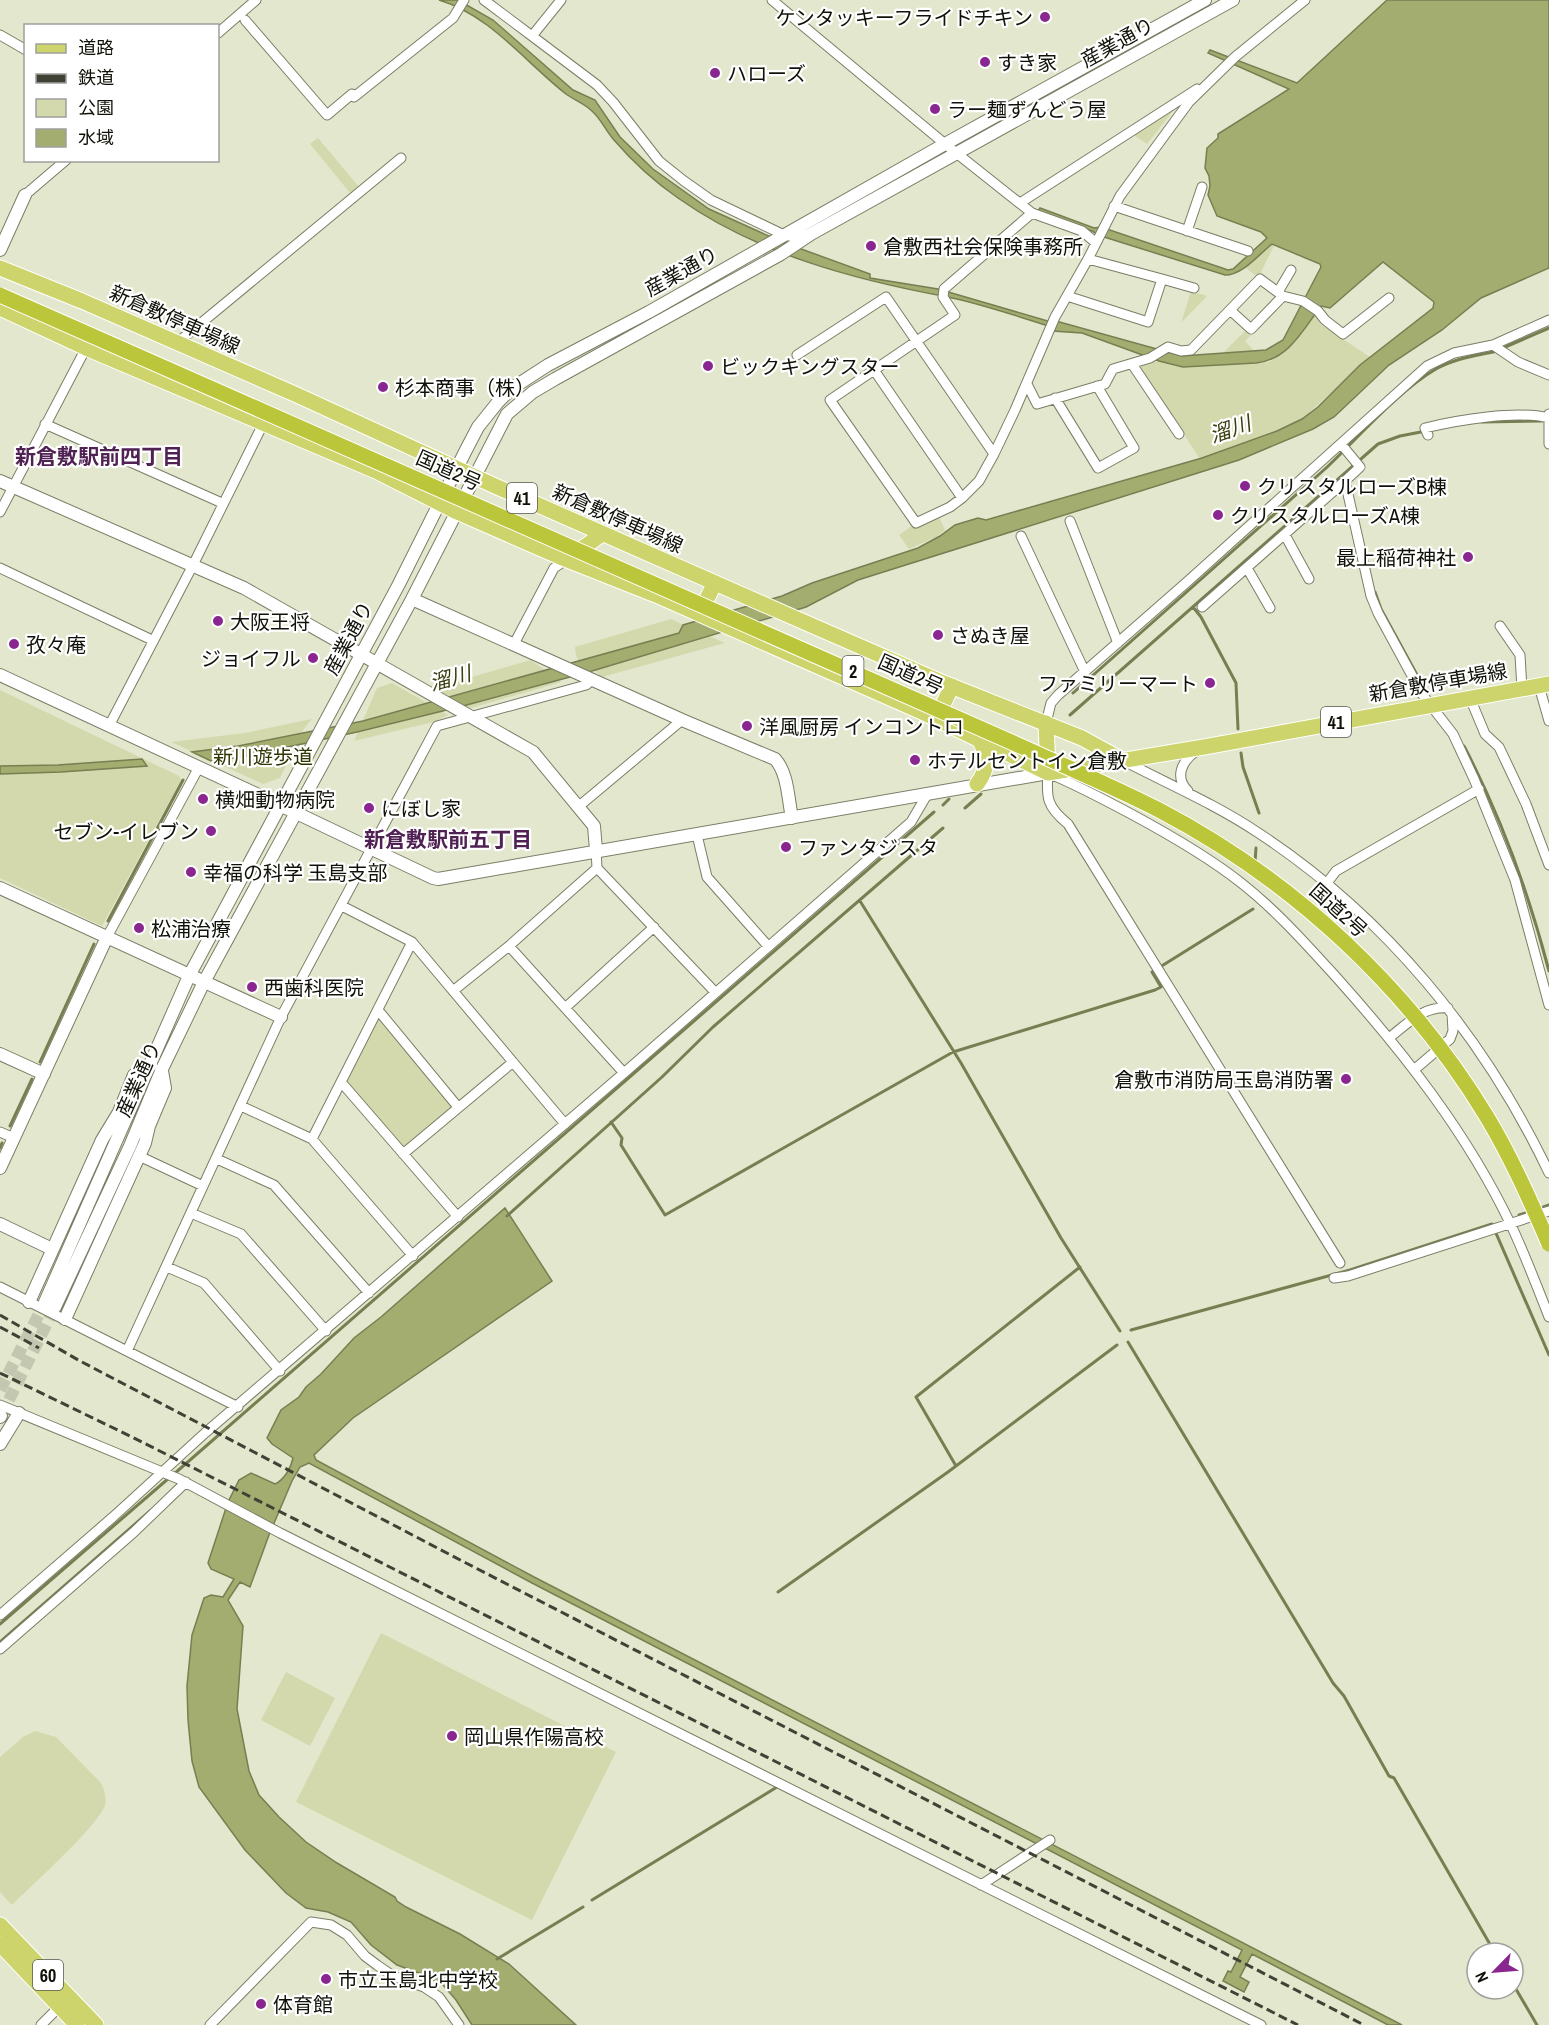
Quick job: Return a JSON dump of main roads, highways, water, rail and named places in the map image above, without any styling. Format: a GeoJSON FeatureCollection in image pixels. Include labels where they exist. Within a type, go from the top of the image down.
{"type":"FeatureCollection","features":[{"type":"Feature","properties":{"kind":"highway","name":"国道2号"},"geometry":{"type":"LineString","coordinates":[[0,295],[1017,744],[1160,811],[1235,855],[1298,901],[1336,933],[1375,971],[1420,1025],[1467,1087],[1487,1118],[1523,1184],[1549,1244]]}},
{"type":"Feature","properties":{"kind":"main road","name":"新倉敷停車場線"},"geometry":{"type":"LineString","coordinates":[[0,268],[82,301],[297,395],[474,477],[716,584],[952,686],[1082,738],[1122,760]]}},
{"type":"Feature","properties":{"kind":"main road","name":"41"},"geometry":{"type":"LineString","coordinates":[[0,308],[86,348],[376,471],[457,512],[566,560],[699,614],[978,738],[1048,772]]}},
{"type":"Feature","properties":{"kind":"main road"},"geometry":{"type":"LineString","coordinates":[[566,560],[602,534]]}},
{"type":"Feature","properties":{"kind":"main road"},"geometry":{"type":"LineString","coordinates":[[699,614],[716,584]]}},
{"type":"Feature","properties":{"kind":"main road","name":"新倉敷停車場線"},"geometry":{"type":"LineString","coordinates":[[1048,772],[1204,747],[1544,685]]}},
{"type":"Feature","properties":{"kind":"main road"},"geometry":{"type":"LineString","coordinates":[[936,719],[952,686]]}},
{"type":"Feature","properties":{"kind":"main road"},"geometry":{"type":"LineString","coordinates":[[1046,723],[1048,772]]}},
{"type":"Feature","properties":{"kind":"main road"},"geometry":{"type":"LineString","coordinates":[[977,784],[988,764],[984,747],[978,738]]}},
{"type":"Feature","properties":{"kind":"main road","name":"60"},"geometry":{"type":"LineString","coordinates":[[0,1924],[64,2002],[77,2025]]}},
{"type":"Feature","properties":{"kind":"main road","name":"60"},"geometry":{"type":"LineString","coordinates":[[0,1944],[64,2002],[96,2025]]}},
{"type":"Feature","properties":{"kind":"water"},"geometry":{"type":"Polygon","coordinates":[[[439,0],[458,0],[493,20],[573,90],[595,100],[620,137],[653,169],[709,209],[782,242],[870,274],[870,278],[938,289],[1051,322],[1056,321],[1182,356],[1266,350],[1283,340],[1321,267],[1320,264],[1272,244],[1238,272],[1225,275],[1101,236],[1041,214],[1038,211],[1040,208],[1094,228],[1101,227],[1228,270],[1233,269],[1267,238],[1261,232],[1217,216],[1208,195],[1209,176],[1205,168],[1207,148],[1218,138],[1218,134],[1289,89],[1208,53],[1210,50],[1297,83],[1387,0],[1549,0],[1549,268],[1481,298],[1442,330],[1389,365],[1334,417],[1313,429],[1239,460],[858,580],[806,607],[592,671],[357,732],[242,757],[211,761],[192,752],[238,746],[363,721],[679,633],[683,625],[782,596],[812,583],[918,548],[955,525],[978,518],[986,520],[1202,458],[1277,431],[1302,419],[1318,407],[1360,365],[1433,308],[1434,302],[1383,262],[1330,308],[1321,306],[1294,342],[1277,356],[1256,363],[1183,367],[1159,361],[1082,333],[1052,331],[1049,326],[973,303],[843,273],[740,235],[708,218],[678,198],[628,156],[589,108],[566,94],[491,28],[457,7],[439,0]]]}},
{"type":"Feature","properties":{"kind":"water"},"geometry":{"type":"Polygon","coordinates":[[[142,759],[147,766],[0,774],[0,766],[58,765],[142,759]]]}},
{"type":"Feature","properties":{"kind":"water"},"geometry":{"type":"Polygon","coordinates":[[[505,1208],[552,1281],[353,1418],[314,1455],[316,1460],[536,1578],[1402,2025],[1388,2025],[1252,1954],[1240,1977],[1249,1982],[1244,1992],[1223,1981],[1228,1971],[1231,1972],[1242,1950],[532,1583],[309,1463],[300,1467],[292,1481],[250,1587],[240,1582],[228,1600],[243,1626],[237,1709],[249,1771],[259,1795],[306,1842],[395,1897],[406,1907],[460,1934],[509,1964],[576,2025],[472,2025],[443,1985],[397,1965],[371,1945],[351,1922],[328,1912],[306,1908],[286,1893],[245,1850],[199,1787],[192,1761],[187,1686],[192,1635],[204,1598],[211,1595],[223,1597],[234,1579],[211,1569],[208,1563],[228,1502],[239,1480],[251,1473],[275,1484],[289,1470],[293,1458],[267,1438],[281,1410],[299,1397],[354,1338],[505,1208]]]}},
{"type":"Feature","properties":{"kind":"waterway"},"geometry":{"type":"LineString","coordinates":[[1503,348],[1549,328]]}},
{"type":"Feature","properties":{"kind":"waterway"},"geometry":{"type":"LineString","coordinates":[[1073,693],[1325,469],[1407,390],[1443,365],[1497,351]]}},
{"type":"Feature","properties":{"kind":"waterway"},"geometry":{"type":"LineString","coordinates":[[1482,422],[1542,421]]}},
{"type":"Feature","properties":{"kind":"waterway"},"geometry":{"type":"LineString","coordinates":[[1070,715],[1378,444],[1400,436],[1426,431]]}},
{"type":"Feature","properties":{"kind":"waterway"},"geometry":{"type":"LineString","coordinates":[[1375,592],[1381,609],[1428,695]]}},
{"type":"Feature","properties":{"kind":"waterway"},"geometry":{"type":"LineString","coordinates":[[1193,607],[1201,617],[1236,683],[1238,729]]}},
{"type":"Feature","properties":{"kind":"waterway"},"geometry":{"type":"LineString","coordinates":[[1464,746],[1513,856],[1549,971]]}},
{"type":"Feature","properties":{"kind":"waterway"},"geometry":{"type":"LineString","coordinates":[[1241,753],[1243,767],[1259,813]]}},
{"type":"Feature","properties":{"kind":"waterway"},"geometry":{"type":"LineString","coordinates":[[108,921],[183,780]]}},
{"type":"Feature","properties":{"kind":"waterway"},"geometry":{"type":"LineString","coordinates":[[965,808],[981,794]]}},
{"type":"Feature","properties":{"kind":"waterway"},"geometry":{"type":"LineString","coordinates":[[943,805],[949,799]]}},
{"type":"Feature","properties":{"kind":"waterway"},"geometry":{"type":"LineString","coordinates":[[174,1474],[934,812]]}},
{"type":"Feature","properties":{"kind":"waterway"},"geometry":{"type":"LineString","coordinates":[[507,1216],[662,1077],[713,1027],[943,828]]}},
{"type":"Feature","properties":{"kind":"waterway"},"geometry":{"type":"LineString","coordinates":[[1255,862],[1256,848]]}},
{"type":"Feature","properties":{"kind":"waterway"},"geometry":{"type":"LineString","coordinates":[[860,901],[961,1063],[1061,1238],[1120,1331]]}},
{"type":"Feature","properties":{"kind":"waterway"},"geometry":{"type":"LineString","coordinates":[[611,1122],[622,1138],[621,1145],[665,1215],[953,1052],[1161,987],[1152,972],[1253,909]]}},
{"type":"Feature","properties":{"kind":"waterway"},"geometry":{"type":"LineString","coordinates":[[40,1062],[94,944]]}},
{"type":"Feature","properties":{"kind":"waterway"},"geometry":{"type":"LineString","coordinates":[[10,1126],[32,1079]]}},
{"type":"Feature","properties":{"kind":"waterway"},"geometry":{"type":"LineString","coordinates":[[0,1148],[2,1143]]}},
{"type":"Feature","properties":{"kind":"waterway"},"geometry":{"type":"LineString","coordinates":[[1538,1209],[1549,1205]]}},
{"type":"Feature","properties":{"kind":"waterway"},"geometry":{"type":"LineString","coordinates":[[1519,1215],[1529,1212]]}},
{"type":"Feature","properties":{"kind":"waterway"},"geometry":{"type":"LineString","coordinates":[[1131,1330],[1350,1270],[1492,1224],[1549,1355]]}},
{"type":"Feature","properties":{"kind":"waterway"},"geometry":{"type":"LineString","coordinates":[[956,1466],[916,1397],[1080,1267]]}},
{"type":"Feature","properties":{"kind":"waterway"},"geometry":{"type":"LineString","coordinates":[[1128,1342],[1333,1683],[1344,1696],[1389,1776],[1394,1778],[1488,1941]]}},
{"type":"Feature","properties":{"kind":"waterway"},"geometry":{"type":"LineString","coordinates":[[778,1592],[948,1472],[1117,1345]]}},
{"type":"Feature","properties":{"kind":"waterway"},"geometry":{"type":"LineString","coordinates":[[0,1624],[169,1478]]}},
{"type":"Feature","properties":{"kind":"waterway"},"geometry":{"type":"LineString","coordinates":[[0,1642],[150,1511]]}},
{"type":"Feature","properties":{"kind":"waterway"},"geometry":{"type":"LineString","coordinates":[[592,1900],[777,1787]]}},
{"type":"Feature","properties":{"kind":"waterway"},"geometry":{"type":"LineString","coordinates":[[497,1959],[583,1907]]}},
{"type":"Feature","properties":{"kind":"waterway"},"geometry":{"type":"LineString","coordinates":[[1523,2001],[1537,2025]]}},
{"type":"Feature","properties":{"kind":"tunnel"},"geometry":{"type":"LineString","coordinates":[[0,1390],[45,1302]]}},
{"type":"Feature","properties":{"kind":"tunnel"},"geometry":{"type":"LineString","coordinates":[[1,1416],[55,1307]]}},
{"type":"Feature","properties":{"kind":"railway"},"geometry":{"type":"LineString","coordinates":[[0,1315],[80,1361],[466,1563],[1364,2025]]}},
{"type":"Feature","properties":{"kind":"railway"},"geometry":{"type":"LineString","coordinates":[[0,1327],[39,1348]]}},
{"type":"Feature","properties":{"kind":"railway"},"geometry":{"type":"LineString","coordinates":[[0,1373],[132,1437],[1298,2025]]}},
{"type":"Feature","properties":{"kind":"place","name":"ケンタッキーフライドチキン"},"geometry":{"type":"Point","coordinates":[1045,17]}},
{"type":"Feature","properties":{"kind":"place","name":"すき家"},"geometry":{"type":"Point","coordinates":[985,62]}},
{"type":"Feature","properties":{"kind":"place","name":"ハローズ"},"geometry":{"type":"Point","coordinates":[715,73]}},
{"type":"Feature","properties":{"kind":"place","name":"ラー麺ずんどう屋"},"geometry":{"type":"Point","coordinates":[935,109]}},
{"type":"Feature","properties":{"kind":"place","name":"倉敷西社会保険事務所"},"geometry":{"type":"Point","coordinates":[871,246]}},
{"type":"Feature","properties":{"kind":"place","name":"ビックキングスター"},"geometry":{"type":"Point","coordinates":[708,366]}},
{"type":"Feature","properties":{"kind":"place","name":"杉本商事（株）"},"geometry":{"type":"Point","coordinates":[383,387]}},
{"type":"Feature","properties":{"kind":"place","name":"クリスタルローズB棟"},"geometry":{"type":"Point","coordinates":[1245,486]}},
{"type":"Feature","properties":{"kind":"place","name":"クリスタルローズA棟"},"geometry":{"type":"Point","coordinates":[1218,515]}},
{"type":"Feature","properties":{"kind":"place","name":"最上稲荷神社"},"geometry":{"type":"Point","coordinates":[1468,557]}},
{"type":"Feature","properties":{"kind":"place","name":"大阪王将"},"geometry":{"type":"Point","coordinates":[218,621]}},
{"type":"Feature","properties":{"kind":"place","name":"さぬき屋"},"geometry":{"type":"Point","coordinates":[938,635]}},
{"type":"Feature","properties":{"kind":"place","name":"孜々庵"},"geometry":{"type":"Point","coordinates":[14,644]}},
{"type":"Feature","properties":{"kind":"place","name":"ジョイフル"},"geometry":{"type":"Point","coordinates":[313,658]}},
{"type":"Feature","properties":{"kind":"place","name":"ファミリーマート"},"geometry":{"type":"Point","coordinates":[1210,683]}},
{"type":"Feature","properties":{"kind":"place","name":"洋風厨房 インコントロ"},"geometry":{"type":"Point","coordinates":[747,726]}},
{"type":"Feature","properties":{"kind":"place","name":"ホテルセントイン倉敷"},"geometry":{"type":"Point","coordinates":[915,760]}},
{"type":"Feature","properties":{"kind":"place","name":"横畑動物病院"},"geometry":{"type":"Point","coordinates":[203,799]}},
{"type":"Feature","properties":{"kind":"place","name":"にぼし家"},"geometry":{"type":"Point","coordinates":[369,808]}},
{"type":"Feature","properties":{"kind":"place","name":"セブン-イレブン"},"geometry":{"type":"Point","coordinates":[211,831]}},
{"type":"Feature","properties":{"kind":"place","name":"ファンタジスタ"},"geometry":{"type":"Point","coordinates":[786,847]}},
{"type":"Feature","properties":{"kind":"place","name":"幸福の科学 玉島支部"},"geometry":{"type":"Point","coordinates":[191,872]}},
{"type":"Feature","properties":{"kind":"place","name":"松浦治療"},"geometry":{"type":"Point","coordinates":[139,928]}},
{"type":"Feature","properties":{"kind":"place","name":"西歯科医院"},"geometry":{"type":"Point","coordinates":[252,987]}},
{"type":"Feature","properties":{"kind":"place","name":"倉敷市消防局玉島消防署"},"geometry":{"type":"Point","coordinates":[1346,1079]}},
{"type":"Feature","properties":{"kind":"place","name":"岡山県作陽高校"},"geometry":{"type":"Point","coordinates":[452,1736]}},
{"type":"Feature","properties":{"kind":"place","name":"市立玉島北中学校"},"geometry":{"type":"Point","coordinates":[326,1979]}},
{"type":"Feature","properties":{"kind":"place","name":"体育館"},"geometry":{"type":"Point","coordinates":[261,2004]}},
{"type":"Feature","properties":{"kind":"district","name":"新倉敷駅前四丁目"},"geometry":{"type":"Point","coordinates":[99,456]}},
{"type":"Feature","properties":{"kind":"district","name":"新倉敷駅前五丁目"},"geometry":{"type":"Point","coordinates":[448,839]}},
{"type":"Feature","properties":{"kind":"water label","name":"溜川"},"geometry":{"type":"Point","coordinates":[1230,429]}},
{"type":"Feature","properties":{"kind":"water label","name":"溜川"},"geometry":{"type":"Point","coordinates":[450,678]}},
{"type":"Feature","properties":{"kind":"park label","name":"新川遊歩道"},"geometry":{"type":"Point","coordinates":[263,756]}}]}
